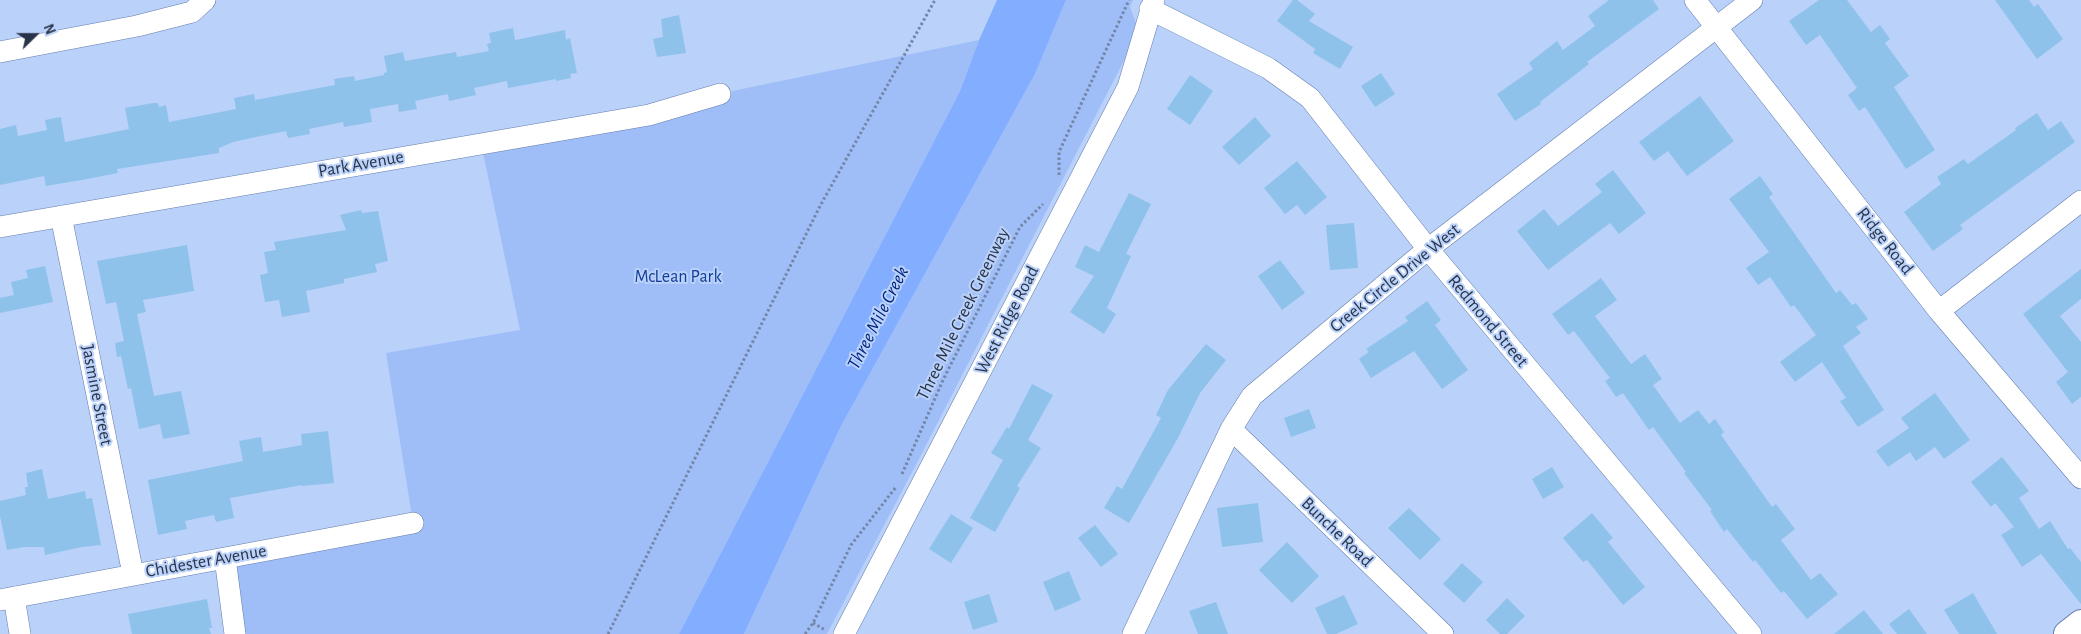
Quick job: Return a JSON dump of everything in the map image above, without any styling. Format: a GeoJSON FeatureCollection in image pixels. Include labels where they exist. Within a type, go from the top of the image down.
{"type":"FeatureCollection","features":[{"type":"Feature","properties":{"kind":"street"},"geometry":{"type":"LineString","coordinates":[[0,52],[137,26],[192,12],[204,0]]}},
{"type":"Feature","properties":{"kind":"street","name":"Ridge Road"},"geometry":{"type":"LineString","coordinates":[[1695,0],[1939,311],[2081,478]]}},
{"type":"Feature","properties":{"kind":"street","name":"Creek Circle Drive West"},"geometry":{"type":"LineString","coordinates":[[1133,634],[1231,429],[1252,396],[1428,250],[1752,0]]}},
{"type":"Feature","properties":{"kind":"street","name":"Redmond Street"},"geometry":{"type":"LineString","coordinates":[[1152,5],[1268,68],[1310,98],[1428,250],[1751,634]]}},
{"type":"Feature","properties":{"kind":"street","name":"West Ridge Road"},"geometry":{"type":"LineString","coordinates":[[836,633],[1128,87],[1152,5]]}},
{"type":"Feature","properties":{"kind":"street","name":"Park Avenue"},"geometry":{"type":"LineString","coordinates":[[0,227],[649,115],[720,94]]}},
{"type":"Feature","properties":{"kind":"street"},"geometry":{"type":"LineString","coordinates":[[1939,311],[2081,201]]}},
{"type":"Feature","properties":{"kind":"street","name":"Jasmine Street"},"geometry":{"type":"LineString","coordinates":[[61,216],[133,574]]}},
{"type":"Feature","properties":{"kind":"street","name":"Bunche Road"},"geometry":{"type":"LineString","coordinates":[[1231,429],[1443,634]]}},
{"type":"Feature","properties":{"kind":"street","name":"Chidester Avenue"},"geometry":{"type":"LineString","coordinates":[[7,598],[413,523]]}},
{"type":"Feature","properties":{"kind":"street"},"geometry":{"type":"LineString","coordinates":[[225,558],[235,634]]}},
{"type":"Feature","properties":{"kind":"street"},"geometry":{"type":"LineString","coordinates":[[7,598],[20,634]]}},
{"type":"Feature","properties":{"kind":"street"},"geometry":{"type":"LineString","coordinates":[[2067,634],[2081,623]]}},
{"type":"Feature","properties":{"kind":"path"},"geometry":{"type":"LineString","coordinates":[[608,634],[820,206],[935,0]]}},
{"type":"Feature","properties":{"kind":"path"},"geometry":{"type":"LineString","coordinates":[[1059,176],[1059,152],[1129,0]]}},
{"type":"Feature","properties":{"kind":"path","name":"Three Mile Creek Greenway"},"geometry":{"type":"LineString","coordinates":[[902,476],[943,380],[1020,227],[1042,206],[1046,198]]}},
{"type":"Feature","properties":{"kind":"path"},"geometry":{"type":"LineString","coordinates":[[805,634],[813,623],[851,545],[898,484]]}},
{"type":"Feature","properties":{"kind":"path"},"geometry":{"type":"LineString","coordinates":[[813,623],[836,633]]}},
{"type":"Feature","properties":{"kind":"green space"},"geometry":{"type":"Polygon","coordinates":[[[1066,0],[1133,0],[1130,7],[1138,29],[1130,49],[827,634],[744,634],[841,426],[1035,74],[1066,0]]]}},
{"type":"Feature","properties":{"kind":"green space","name":"McLean Park"},"geometry":{"type":"Polygon","coordinates":[[[979,40],[960,91],[679,634],[235,634],[225,558],[413,523],[386,353],[520,330],[481,143],[979,40]]]}},
{"type":"Feature","properties":{"kind":"water","name":"Three Mile Creek"},"geometry":{"type":"Polygon","coordinates":[[[997,0],[1066,0],[1035,74],[841,426],[744,634],[679,634],[960,91],[979,40],[997,0]]]}},
{"type":"Feature","properties":{"kind":"building"},"geometry":{"type":"Polygon","coordinates":[[[1293,0],[1297,0],[1315,14],[1309,21],[1353,47],[1340,69],[1313,53],[1315,49],[1277,21],[1293,0]]]}},
{"type":"Feature","properties":{"kind":"building"},"geometry":{"type":"Polygon","coordinates":[[[1609,0],[1653,0],[1659,9],[1587,62],[1589,64],[1540,102],[1541,104],[1515,121],[1497,94],[1533,69],[1529,63],[1557,41],[1563,50],[1595,26],[1588,16],[1609,0]]]}},
{"type":"Feature","properties":{"kind":"building"},"geometry":{"type":"Polygon","coordinates":[[[1819,0],[1847,0],[1871,32],[1880,25],[1890,39],[1885,43],[1909,76],[1894,87],[1935,150],[1906,169],[1865,107],[1859,111],[1848,95],[1857,88],[1820,35],[1806,45],[1789,21],[1819,0]]]}},
{"type":"Feature","properties":{"kind":"building"},"geometry":{"type":"Polygon","coordinates":[[[1995,0],[2029,0],[2034,7],[2038,4],[2063,39],[2037,59],[1995,0]]]}},
{"type":"Feature","properties":{"kind":"building"},"geometry":{"type":"Polygon","coordinates":[[[679,15],[686,53],[657,57],[653,39],[663,37],[661,19],[679,15]]]}},
{"type":"Feature","properties":{"kind":"building"},"geometry":{"type":"Polygon","coordinates":[[[513,28],[515,40],[565,30],[566,40],[570,38],[577,73],[570,74],[571,78],[508,88],[507,81],[474,88],[476,95],[449,101],[448,94],[415,101],[417,109],[399,112],[398,104],[370,109],[372,122],[344,127],[343,122],[309,129],[310,134],[288,138],[286,131],[256,137],[233,142],[219,148],[219,153],[117,169],[118,173],[46,186],[44,176],[0,185],[0,129],[16,125],[18,136],[47,130],[45,120],[61,117],[65,142],[129,129],[125,108],[153,103],[158,103],[159,107],[166,105],[169,122],[236,109],[234,98],[254,94],[255,100],[335,85],[334,79],[354,76],[355,81],[384,75],[387,72],[384,56],[403,52],[405,61],[456,52],[457,57],[489,51],[487,44],[491,43],[489,33],[513,28]]]}},
{"type":"Feature","properties":{"kind":"building"},"geometry":{"type":"Polygon","coordinates":[[[1381,73],[1395,94],[1375,107],[1361,86],[1381,73]]]}},
{"type":"Feature","properties":{"kind":"building"},"geometry":{"type":"Polygon","coordinates":[[[1190,75],[1213,91],[1190,125],[1167,109],[1190,75]]]}},
{"type":"Feature","properties":{"kind":"building"},"geometry":{"type":"Polygon","coordinates":[[[1700,96],[1734,141],[1687,176],[1668,151],[1654,161],[1639,142],[1700,96]]]}},
{"type":"Feature","properties":{"kind":"building"},"geometry":{"type":"Polygon","coordinates":[[[2037,113],[2048,130],[2061,121],[2075,142],[1960,225],[1963,229],[1933,251],[1904,212],[1941,184],[1937,177],[1964,159],[1968,164],[2037,113]]]}},
{"type":"Feature","properties":{"kind":"building"},"geometry":{"type":"Polygon","coordinates":[[[1255,117],[1271,136],[1239,165],[1222,147],[1255,117]]]}},
{"type":"Feature","properties":{"kind":"building"},"geometry":{"type":"Polygon","coordinates":[[[1297,161],[1327,197],[1305,215],[1297,205],[1285,214],[1264,188],[1297,161]]]}},
{"type":"Feature","properties":{"kind":"building"},"geometry":{"type":"Polygon","coordinates":[[[1613,170],[1646,213],[1619,234],[1610,223],[1548,270],[1517,231],[1544,209],[1558,226],[1602,192],[1595,184],[1613,170]]]}},
{"type":"Feature","properties":{"kind":"building"},"geometry":{"type":"Polygon","coordinates":[[[1760,176],[1773,194],[1769,197],[1836,293],[1840,290],[1852,305],[1856,303],[1868,319],[1856,327],[1861,333],[1843,346],[1884,410],[1858,427],[1840,401],[1846,398],[1822,362],[1795,382],[1780,362],[1816,335],[1794,305],[1791,307],[1770,277],[1758,285],[1746,268],[1769,252],[1729,199],[1760,176]]]}},
{"type":"Feature","properties":{"kind":"building"},"geometry":{"type":"Polygon","coordinates":[[[1129,193],[1151,204],[1126,254],[1131,256],[1107,308],[1116,314],[1104,334],[1070,312],[1094,276],[1075,267],[1085,245],[1099,252],[1129,193]]]}},
{"type":"Feature","properties":{"kind":"building"},"geometry":{"type":"Polygon","coordinates":[[[361,210],[362,213],[378,211],[388,261],[375,264],[377,272],[344,279],[344,283],[306,291],[310,312],[282,317],[279,300],[265,302],[260,275],[268,273],[264,252],[276,250],[274,242],[346,230],[340,215],[361,210]]]}},
{"type":"Feature","properties":{"kind":"building"},"geometry":{"type":"Polygon","coordinates":[[[1354,223],[1358,268],[1330,270],[1326,225],[1354,223]]]}},
{"type":"Feature","properties":{"kind":"building"},"geometry":{"type":"Polygon","coordinates":[[[187,245],[194,291],[143,300],[146,312],[137,314],[154,396],[181,391],[190,434],[163,439],[160,424],[139,429],[131,388],[128,389],[121,356],[117,357],[115,343],[124,341],[116,302],[106,304],[97,261],[187,245]]]}},
{"type":"Feature","properties":{"kind":"building"},"geometry":{"type":"Polygon","coordinates":[[[1280,260],[1305,293],[1282,310],[1258,276],[1280,260]]]}},
{"type":"Feature","properties":{"kind":"building"},"geometry":{"type":"Polygon","coordinates":[[[45,266],[53,302],[0,313],[0,298],[14,295],[11,282],[28,278],[26,270],[45,266]]]}},
{"type":"Feature","properties":{"kind":"building"},"geometry":{"type":"Polygon","coordinates":[[[2081,269],[2081,299],[2060,316],[2081,342],[2081,397],[2072,404],[2056,382],[2068,372],[2023,314],[2081,269]]]}},
{"type":"Feature","properties":{"kind":"building"},"geometry":{"type":"Polygon","coordinates":[[[1601,278],[1617,300],[1595,316],[1631,364],[1645,354],[1662,379],[1653,385],[1680,423],[1698,410],[1709,424],[1715,419],[1724,432],[1721,435],[1772,507],[1776,504],[1795,529],[1781,540],[1811,580],[1820,573],[1838,594],[1807,619],[1784,591],[1781,593],[1755,560],[1753,562],[1727,529],[1724,532],[1710,511],[1712,510],[1653,427],[1649,430],[1623,393],[1616,397],[1605,381],[1610,378],[1574,331],[1568,335],[1552,314],[1601,278]]]}},
{"type":"Feature","properties":{"kind":"building"},"geometry":{"type":"Polygon","coordinates":[[[1427,301],[1441,320],[1435,325],[1468,370],[1442,389],[1414,351],[1371,378],[1359,359],[1369,352],[1366,349],[1408,321],[1405,317],[1427,301]]]}},
{"type":"Feature","properties":{"kind":"building"},"geometry":{"type":"Polygon","coordinates":[[[1206,344],[1226,360],[1200,393],[1178,438],[1129,523],[1104,508],[1117,486],[1122,489],[1161,418],[1156,415],[1168,390],[1206,344]]]}},
{"type":"Feature","properties":{"kind":"building"},"geometry":{"type":"Polygon","coordinates":[[[1032,384],[1053,395],[1028,440],[1041,448],[1017,486],[1020,488],[995,532],[970,518],[1003,460],[991,453],[1007,427],[1009,429],[1032,384]]]}},
{"type":"Feature","properties":{"kind":"building"},"geometry":{"type":"Polygon","coordinates":[[[1935,393],[1970,440],[1944,459],[1935,447],[1916,461],[1910,452],[1888,467],[1876,451],[1909,428],[1901,418],[1935,393]]]}},
{"type":"Feature","properties":{"kind":"building"},"geometry":{"type":"Polygon","coordinates":[[[1309,409],[1316,428],[1291,437],[1284,418],[1309,409]]]}},
{"type":"Feature","properties":{"kind":"building"},"geometry":{"type":"Polygon","coordinates":[[[328,431],[334,483],[302,485],[230,498],[234,518],[216,522],[214,515],[185,521],[187,529],[158,535],[148,480],[243,461],[239,441],[261,437],[263,452],[302,445],[301,434],[328,431]]]}},
{"type":"Feature","properties":{"kind":"building"},"geometry":{"type":"Polygon","coordinates":[[[2002,457],[2029,491],[2019,498],[2039,529],[2050,521],[2068,549],[2070,548],[2081,562],[2081,604],[2041,554],[2022,567],[2001,535],[2014,527],[1995,503],[1991,507],[1971,482],[2002,457]]]}},
{"type":"Feature","properties":{"kind":"building"},"geometry":{"type":"Polygon","coordinates":[[[1552,467],[1564,487],[1543,499],[1532,479],[1552,467]]]}},
{"type":"Feature","properties":{"kind":"building"},"geometry":{"type":"Polygon","coordinates":[[[42,469],[48,499],[85,491],[86,499],[92,498],[101,545],[45,555],[44,547],[24,547],[7,550],[0,516],[0,501],[26,495],[25,487],[28,487],[26,473],[42,469]]]}},
{"type":"Feature","properties":{"kind":"building"},"geometry":{"type":"Polygon","coordinates":[[[1258,503],[1263,542],[1222,547],[1217,508],[1258,503]]]}},
{"type":"Feature","properties":{"kind":"building"},"geometry":{"type":"Polygon","coordinates":[[[1409,508],[1441,539],[1420,560],[1388,528],[1409,508]]]}},
{"type":"Feature","properties":{"kind":"building"},"geometry":{"type":"Polygon","coordinates":[[[1592,513],[1613,538],[1608,542],[1645,587],[1623,605],[1587,560],[1583,562],[1563,538],[1592,513]]]}},
{"type":"Feature","properties":{"kind":"building"},"geometry":{"type":"Polygon","coordinates":[[[951,514],[973,528],[951,563],[929,549],[951,514]]]}},
{"type":"Feature","properties":{"kind":"building"},"geometry":{"type":"Polygon","coordinates":[[[1095,525],[1118,554],[1101,567],[1078,538],[1095,525]]]}},
{"type":"Feature","properties":{"kind":"building"},"geometry":{"type":"Polygon","coordinates":[[[1287,542],[1319,576],[1292,603],[1259,570],[1287,542]]]}},
{"type":"Feature","properties":{"kind":"building"},"geometry":{"type":"Polygon","coordinates":[[[1462,563],[1483,582],[1464,603],[1443,584],[1462,563]]]}},
{"type":"Feature","properties":{"kind":"building"},"geometry":{"type":"Polygon","coordinates":[[[1069,571],[1081,600],[1055,611],[1043,582],[1069,571]]]}},
{"type":"Feature","properties":{"kind":"building"},"geometry":{"type":"Polygon","coordinates":[[[1973,593],[1997,634],[1959,634],[1944,610],[1973,593]]]}},
{"type":"Feature","properties":{"kind":"building"},"geometry":{"type":"Polygon","coordinates":[[[989,594],[998,622],[973,630],[964,602],[989,594]]]}},
{"type":"Feature","properties":{"kind":"building"},"geometry":{"type":"Polygon","coordinates":[[[1344,595],[1358,624],[1336,634],[1327,634],[1315,608],[1344,595]]]}},
{"type":"Feature","properties":{"kind":"building"},"geometry":{"type":"Polygon","coordinates":[[[1507,598],[1525,616],[1507,634],[1500,634],[1486,620],[1507,598]]]}},
{"type":"Feature","properties":{"kind":"building"},"geometry":{"type":"Polygon","coordinates":[[[207,599],[212,628],[209,628],[211,634],[132,634],[128,614],[207,599]]]}},
{"type":"Feature","properties":{"kind":"building"},"geometry":{"type":"Polygon","coordinates":[[[1216,602],[1228,634],[1198,634],[1189,611],[1216,602]]]}},
{"type":"Feature","properties":{"kind":"building"},"geometry":{"type":"Polygon","coordinates":[[[1909,609],[1927,634],[1897,634],[1889,624],[1909,609]]]}},
{"type":"Feature","properties":{"kind":"building"},"geometry":{"type":"Polygon","coordinates":[[[1864,610],[1883,634],[1834,634],[1864,610]]]}}]}
